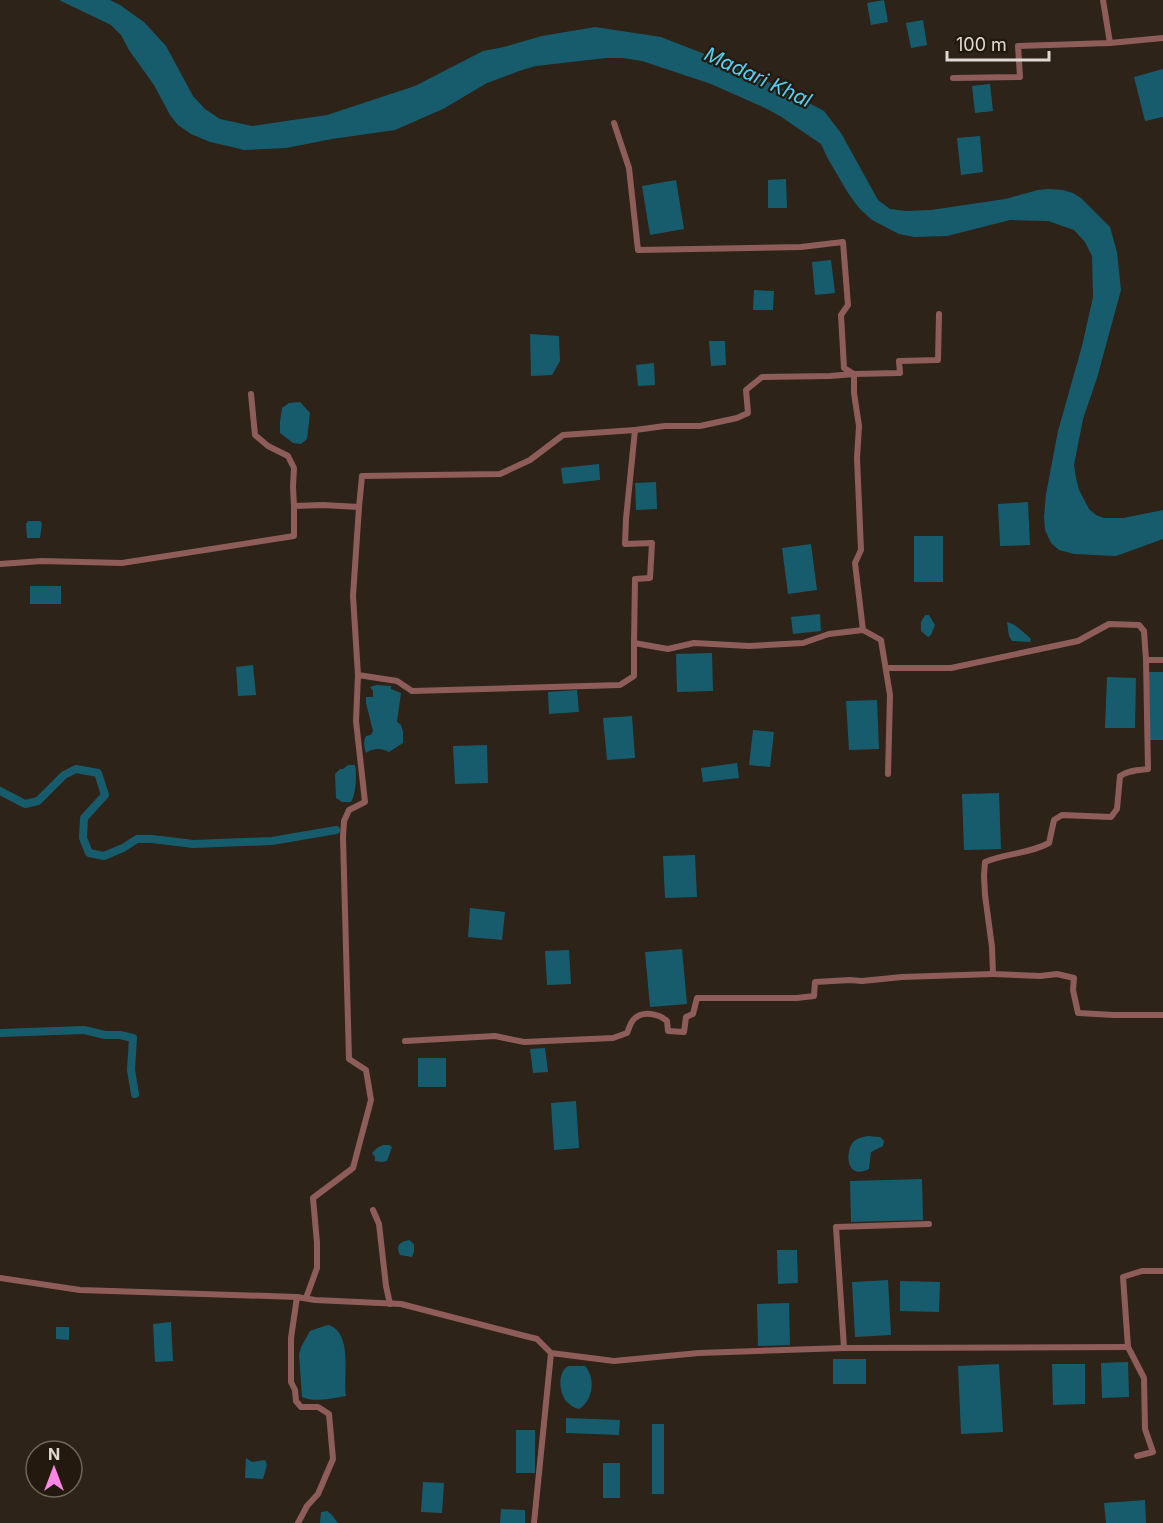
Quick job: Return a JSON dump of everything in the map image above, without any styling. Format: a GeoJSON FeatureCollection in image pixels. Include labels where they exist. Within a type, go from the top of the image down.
{"type":"FeatureCollection","features":[{"type":"Feature","properties":{"kind":"street"},"geometry":{"type":"LineString","coordinates":[[1103,0],[1110,43]]}},
{"type":"Feature","properties":{"kind":"street"},"geometry":{"type":"LineString","coordinates":[[954,78],[1020,77],[1018,46],[1110,43],[1163,38]]}},
{"type":"Feature","properties":{"kind":"street"},"geometry":{"type":"LineString","coordinates":[[614,123],[629,168],[638,250],[801,247],[843,242],[848,306],[841,315],[844,368],[854,374]]}},
{"type":"Feature","properties":{"kind":"street"},"geometry":{"type":"LineString","coordinates":[[306,1298],[317,1268],[313,1198],[353,1168],[371,1100],[366,1070],[350,1059],[345,963],[343,837],[344,821],[349,810],[365,802],[356,721],[358,675],[353,596],[362,476],[500,474],[530,460],[563,435],[665,426],[700,426],[737,418],[748,413],[746,390],[762,377],[900,373],[899,361],[939,360],[939,314]]}},
{"type":"Feature","properties":{"kind":"street"},"geometry":{"type":"LineString","coordinates":[[854,374],[854,393],[859,426],[857,458],[861,550],[855,563],[863,630]]}},
{"type":"Feature","properties":{"kind":"street"},"geometry":{"type":"LineString","coordinates":[[0,564],[42,561],[122,563],[294,536],[292,488],[294,468],[288,456],[268,446],[255,435],[251,394]]}},
{"type":"Feature","properties":{"kind":"street"},"geometry":{"type":"LineString","coordinates":[[358,675],[397,681],[412,691],[620,685],[634,676],[635,579],[650,578],[652,543],[625,544],[635,430]]}},
{"type":"Feature","properties":{"kind":"street"},"geometry":{"type":"LineString","coordinates":[[294,506],[359,507]]}},
{"type":"Feature","properties":{"kind":"street"},"geometry":{"type":"LineString","coordinates":[[887,668],[951,668],[1078,641],[1109,624],[1138,625],[1143,631],[1146,660],[1148,769],[1120,776],[1117,809],[1111,817],[1062,815],[1054,820],[1049,843],[1037,849],[998,856],[985,862],[985,895],[993,974]]}},
{"type":"Feature","properties":{"kind":"street"},"geometry":{"type":"LineString","coordinates":[[634,643],[668,649],[694,643],[749,646],[803,643],[829,634],[863,630],[881,640],[887,668],[890,695],[888,774]]}},
{"type":"Feature","properties":{"kind":"street"},"geometry":{"type":"LineString","coordinates":[[1146,660],[1163,660]]}},
{"type":"Feature","properties":{"kind":"street"},"geometry":{"type":"LineString","coordinates":[[405,1041],[495,1036],[524,1042],[613,1038],[627,1033],[636,1017],[650,1014],[661,1016],[667,1021],[668,1031],[684,1032],[686,1017],[693,1014],[697,998],[797,998],[814,996],[815,982],[902,977],[1057,974],[1074,978],[1073,990],[1078,1013],[1163,1015]]}},
{"type":"Feature","properties":{"kind":"street"},"geometry":{"type":"LineString","coordinates":[[373,1210],[379,1224],[384,1278],[390,1304]]}},
{"type":"Feature","properties":{"kind":"street"},"geometry":{"type":"LineString","coordinates":[[844,1348],[836,1227],[929,1224]]}},
{"type":"Feature","properties":{"kind":"street"},"geometry":{"type":"LineString","coordinates":[[1137,1456],[1153,1452],[1145,1429],[1143,1378],[1128,1347],[1123,1277],[1142,1271],[1163,1271]]}},
{"type":"Feature","properties":{"kind":"street"},"geometry":{"type":"LineString","coordinates":[[0,1278],[80,1290],[297,1297],[401,1304],[537,1339],[551,1353],[614,1360],[699,1353],[844,1348],[1128,1347]]}},
{"type":"Feature","properties":{"kind":"street"},"geometry":{"type":"LineString","coordinates":[[297,1297],[291,1338],[291,1382],[295,1390],[296,1401],[301,1407],[318,1407],[329,1414],[333,1459],[318,1494],[298,1523]]}},
{"type":"Feature","properties":{"kind":"street"},"geometry":{"type":"LineString","coordinates":[[534,1523],[551,1353]]}},
{"type":"Feature","properties":{"kind":"water"},"geometry":{"type":"Polygon","coordinates":[[[59,0],[110,0],[120,5],[144,22],[166,46],[193,96],[205,109],[220,119],[252,126],[327,115],[415,86],[483,51],[542,36],[595,27],[661,37],[777,86],[824,111],[841,133],[878,200],[890,209],[931,210],[1005,199],[1049,189],[1073,193],[1110,227],[1117,252],[1121,290],[1097,378],[1083,419],[1074,465],[1079,490],[1089,509],[1104,518],[1123,518],[1163,510],[1163,539],[1116,556],[1074,554],[1059,550],[1051,543],[1045,530],[1046,494],[1058,431],[1093,297],[1092,256],[1085,242],[1074,230],[1048,221],[1010,220],[947,236],[914,237],[899,234],[872,220],[859,208],[848,193],[821,144],[780,116],[711,84],[642,61],[623,58],[536,66],[522,70],[487,83],[443,109],[395,130],[286,148],[244,150],[210,142],[191,134],[178,125],[121,35],[111,25],[59,0]]]}},
{"type":"Feature","properties":{"kind":"water"},"geometry":{"type":"Polygon","coordinates":[[[884,0],[888,22],[871,25],[867,3],[884,0]]]}},
{"type":"Feature","properties":{"kind":"water"},"geometry":{"type":"Polygon","coordinates":[[[923,20],[927,45],[911,48],[906,23],[923,20]]]}},
{"type":"Feature","properties":{"kind":"water"},"geometry":{"type":"Polygon","coordinates":[[[1163,69],[1163,117],[1145,121],[1134,77],[1163,69]]]}},
{"type":"Feature","properties":{"kind":"water"},"geometry":{"type":"Polygon","coordinates":[[[990,84],[993,111],[975,113],[972,86],[990,84]]]}},
{"type":"Feature","properties":{"kind":"water"},"geometry":{"type":"Polygon","coordinates":[[[980,136],[983,172],[961,175],[957,138],[980,136]]]}},
{"type":"Feature","properties":{"kind":"water"},"geometry":{"type":"Polygon","coordinates":[[[786,179],[787,208],[768,208],[768,180],[786,179]]]}},
{"type":"Feature","properties":{"kind":"water"},"geometry":{"type":"Polygon","coordinates":[[[676,180],[684,229],[650,235],[642,186],[676,180]]]}},
{"type":"Feature","properties":{"kind":"water"},"geometry":{"type":"Polygon","coordinates":[[[831,260],[835,293],[815,295],[812,262],[831,260]]]}},
{"type":"Feature","properties":{"kind":"water"},"geometry":{"type":"Polygon","coordinates":[[[754,290],[774,291],[773,310],[753,310],[754,290]]]}},
{"type":"Feature","properties":{"kind":"water"},"geometry":{"type":"Polygon","coordinates":[[[530,334],[559,336],[560,361],[552,375],[531,376],[530,334]]]}},
{"type":"Feature","properties":{"kind":"water"},"geometry":{"type":"Polygon","coordinates":[[[709,341],[725,341],[726,365],[711,366],[709,341]]]}},
{"type":"Feature","properties":{"kind":"water"},"geometry":{"type":"Polygon","coordinates":[[[654,363],[655,385],[638,386],[636,365],[654,363]]]}},
{"type":"Feature","properties":{"kind":"water"},"geometry":{"type":"Polygon","coordinates":[[[300,402],[310,413],[307,439],[301,444],[293,443],[280,433],[282,408],[289,403],[300,402]]]}},
{"type":"Feature","properties":{"kind":"water"},"geometry":{"type":"Polygon","coordinates":[[[599,464],[600,480],[563,484],[561,468],[599,464]]]}},
{"type":"Feature","properties":{"kind":"water"},"geometry":{"type":"Polygon","coordinates":[[[656,482],[657,509],[636,510],[635,483],[656,482]]]}},
{"type":"Feature","properties":{"kind":"water"},"geometry":{"type":"Polygon","coordinates":[[[1028,502],[1030,545],[1000,546],[998,504],[1028,502]]]}},
{"type":"Feature","properties":{"kind":"water"},"geometry":{"type":"Polygon","coordinates":[[[28,521],[42,523],[40,538],[27,538],[26,524],[28,521]]]}},
{"type":"Feature","properties":{"kind":"water"},"geometry":{"type":"Polygon","coordinates":[[[914,536],[943,536],[943,582],[914,582],[914,536]]]}},
{"type":"Feature","properties":{"kind":"water"},"geometry":{"type":"Polygon","coordinates":[[[811,544],[817,590],[788,594],[782,548],[811,544]]]}},
{"type":"Feature","properties":{"kind":"water"},"geometry":{"type":"Polygon","coordinates":[[[30,586],[61,586],[61,604],[30,604],[30,586]]]}},
{"type":"Feature","properties":{"kind":"water"},"geometry":{"type":"Polygon","coordinates":[[[820,614],[821,631],[793,634],[791,617],[820,614]]]}},
{"type":"Feature","properties":{"kind":"water"},"geometry":{"type":"Polygon","coordinates":[[[925,615],[929,615],[935,625],[928,637],[921,631],[921,622],[925,615]]]}},
{"type":"Feature","properties":{"kind":"water"},"geometry":{"type":"Polygon","coordinates":[[[1007,622],[1023,632],[1031,639],[1030,642],[1012,641],[1007,622]]]}},
{"type":"Feature","properties":{"kind":"water"},"geometry":{"type":"Polygon","coordinates":[[[712,653],[713,691],[677,692],[676,654],[712,653]]]}},
{"type":"Feature","properties":{"kind":"water"},"geometry":{"type":"Polygon","coordinates":[[[253,665],[256,695],[238,696],[236,667],[253,665]]]}},
{"type":"Feature","properties":{"kind":"water"},"geometry":{"type":"Polygon","coordinates":[[[1148,672],[1163,672],[1163,740],[1149,740],[1148,672]]]}},
{"type":"Feature","properties":{"kind":"water"},"geometry":{"type":"Polygon","coordinates":[[[1107,677],[1136,678],[1135,728],[1105,728],[1107,677]]]}},
{"type":"Feature","properties":{"kind":"water"},"geometry":{"type":"Polygon","coordinates":[[[391,686],[391,689],[401,693],[397,722],[401,725],[403,732],[403,743],[389,752],[377,749],[366,753],[365,738],[373,731],[366,697],[373,697],[370,687],[391,686]]]}},
{"type":"Feature","properties":{"kind":"water"},"geometry":{"type":"Polygon","coordinates":[[[577,690],[579,712],[549,714],[548,692],[577,690]]]}},
{"type":"Feature","properties":{"kind":"water"},"geometry":{"type":"Polygon","coordinates":[[[877,700],[879,749],[849,750],[846,701],[877,700]]]}},
{"type":"Feature","properties":{"kind":"water"},"geometry":{"type":"Polygon","coordinates":[[[632,716],[635,758],[607,760],[603,718],[632,716]]]}},
{"type":"Feature","properties":{"kind":"water"},"geometry":{"type":"Polygon","coordinates":[[[753,730],[774,732],[770,767],[749,765],[753,730]]]}},
{"type":"Feature","properties":{"kind":"water"},"geometry":{"type":"Polygon","coordinates":[[[487,745],[488,783],[455,784],[453,746],[487,745]]]}},
{"type":"Feature","properties":{"kind":"water"},"geometry":{"type":"Polygon","coordinates":[[[737,763],[739,778],[703,782],[701,768],[737,763]]]}},
{"type":"Feature","properties":{"kind":"water"},"geometry":{"type":"Polygon","coordinates":[[[348,765],[355,765],[355,789],[351,802],[342,802],[336,798],[335,774],[348,765]]]}},
{"type":"Feature","properties":{"kind":"water"},"geometry":{"type":"Polygon","coordinates":[[[999,793],[1001,849],[964,850],[962,794],[999,793]]]}},
{"type":"Feature","properties":{"kind":"water"},"geometry":{"type":"Polygon","coordinates":[[[695,855],[697,897],[665,898],[663,856],[695,855]]]}},
{"type":"Feature","properties":{"kind":"water"},"geometry":{"type":"Polygon","coordinates":[[[470,908],[505,912],[502,940],[468,937],[470,908]]]}},
{"type":"Feature","properties":{"kind":"water"},"geometry":{"type":"Polygon","coordinates":[[[682,949],[687,1004],[650,1007],[645,952],[682,949]]]}},
{"type":"Feature","properties":{"kind":"water"},"geometry":{"type":"Polygon","coordinates":[[[569,950],[571,984],[547,985],[545,951],[569,950]]]}},
{"type":"Feature","properties":{"kind":"water"},"geometry":{"type":"Polygon","coordinates":[[[545,1048],[548,1072],[533,1073],[530,1049],[545,1048]]]}},
{"type":"Feature","properties":{"kind":"water"},"geometry":{"type":"Polygon","coordinates":[[[418,1058],[446,1058],[446,1087],[418,1087],[418,1058]]]}},
{"type":"Feature","properties":{"kind":"water"},"geometry":{"type":"Polygon","coordinates":[[[576,1101],[579,1148],[554,1150],[551,1103],[576,1101]]]}},
{"type":"Feature","properties":{"kind":"water"},"geometry":{"type":"Polygon","coordinates":[[[868,1136],[880,1137],[884,1141],[883,1146],[871,1152],[869,1169],[861,1172],[855,1171],[851,1168],[848,1157],[851,1145],[854,1141],[868,1136]]]}},
{"type":"Feature","properties":{"kind":"water"},"geometry":{"type":"Polygon","coordinates":[[[383,1145],[392,1147],[387,1161],[375,1161],[372,1153],[383,1145]]]}},
{"type":"Feature","properties":{"kind":"water"},"geometry":{"type":"Polygon","coordinates":[[[922,1179],[923,1220],[851,1222],[850,1181],[922,1179]]]}},
{"type":"Feature","properties":{"kind":"water"},"geometry":{"type":"Polygon","coordinates":[[[409,1240],[414,1244],[412,1257],[400,1255],[399,1244],[409,1240]]]}},
{"type":"Feature","properties":{"kind":"water"},"geometry":{"type":"Polygon","coordinates":[[[777,1250],[797,1250],[798,1283],[778,1284],[777,1250]]]}},
{"type":"Feature","properties":{"kind":"water"},"geometry":{"type":"Polygon","coordinates":[[[888,1280],[891,1335],[855,1337],[852,1282],[888,1280]]]}},
{"type":"Feature","properties":{"kind":"water"},"geometry":{"type":"Polygon","coordinates":[[[900,1281],[940,1282],[939,1312],[900,1311],[900,1281]]]}},
{"type":"Feature","properties":{"kind":"water"},"geometry":{"type":"Polygon","coordinates":[[[789,1303],[790,1345],[758,1346],[757,1304],[789,1303]]]}},
{"type":"Feature","properties":{"kind":"water"},"geometry":{"type":"Polygon","coordinates":[[[171,1322],[173,1361],[155,1362],[153,1324],[171,1322]]]}},
{"type":"Feature","properties":{"kind":"water"},"geometry":{"type":"Polygon","coordinates":[[[329,1325],[341,1337],[344,1346],[346,1396],[307,1399],[302,1397],[299,1354],[301,1347],[310,1331],[329,1325]]]}},
{"type":"Feature","properties":{"kind":"water"},"geometry":{"type":"Polygon","coordinates":[[[56,1327],[69,1327],[69,1340],[56,1339],[56,1327]]]}},
{"type":"Feature","properties":{"kind":"water"},"geometry":{"type":"Polygon","coordinates":[[[833,1359],[866,1359],[866,1384],[833,1384],[833,1359]]]}},
{"type":"Feature","properties":{"kind":"water"},"geometry":{"type":"Polygon","coordinates":[[[1128,1362],[1129,1397],[1102,1398],[1101,1363],[1128,1362]]]}},
{"type":"Feature","properties":{"kind":"water"},"geometry":{"type":"Polygon","coordinates":[[[999,1364],[1003,1432],[961,1434],[958,1366],[999,1364]]]}},
{"type":"Feature","properties":{"kind":"water"},"geometry":{"type":"Polygon","coordinates":[[[1052,1364],[1085,1364],[1085,1404],[1053,1405],[1052,1364]]]}},
{"type":"Feature","properties":{"kind":"water"},"geometry":{"type":"Polygon","coordinates":[[[569,1366],[585,1366],[591,1377],[590,1395],[579,1409],[568,1402],[562,1392],[560,1382],[562,1372],[569,1366]]]}},
{"type":"Feature","properties":{"kind":"water"},"geometry":{"type":"Polygon","coordinates":[[[566,1418],[620,1420],[619,1435],[566,1433],[566,1418]]]}},
{"type":"Feature","properties":{"kind":"water"},"geometry":{"type":"Polygon","coordinates":[[[652,1424],[664,1424],[664,1494],[652,1494],[652,1424]]]}},
{"type":"Feature","properties":{"kind":"water"},"geometry":{"type":"Polygon","coordinates":[[[516,1430],[535,1430],[535,1473],[516,1473],[516,1430]]]}},
{"type":"Feature","properties":{"kind":"water"},"geometry":{"type":"Polygon","coordinates":[[[246,1458],[252,1462],[265,1460],[267,1465],[263,1479],[245,1478],[246,1458]]]}},
{"type":"Feature","properties":{"kind":"water"},"geometry":{"type":"Polygon","coordinates":[[[603,1463],[620,1463],[620,1498],[603,1498],[603,1463]]]}},
{"type":"Feature","properties":{"kind":"water"},"geometry":{"type":"Polygon","coordinates":[[[423,1482],[444,1483],[442,1513],[421,1512],[423,1482]]]}},
{"type":"Feature","properties":{"kind":"water"},"geometry":{"type":"Polygon","coordinates":[[[1145,1500],[1146,1523],[1106,1523],[1104,1503],[1145,1500]]]}},
{"type":"Feature","properties":{"kind":"water"},"geometry":{"type":"Polygon","coordinates":[[[501,1509],[525,1510],[525,1523],[500,1523],[501,1509]]]}},
{"type":"Feature","properties":{"kind":"water"},"geometry":{"type":"Polygon","coordinates":[[[327,1511],[338,1523],[320,1523],[321,1512],[327,1511]]]}},
{"type":"Feature","properties":{"kind":"waterway"},"geometry":{"type":"LineString","coordinates":[[0,791],[25,804],[38,801],[64,775],[76,769],[98,773],[105,795],[84,818],[83,838],[89,853],[104,856],[137,839],[193,844],[272,841],[336,830]]}},
{"type":"Feature","properties":{"kind":"waterway"},"geometry":{"type":"LineString","coordinates":[[0,1033],[84,1030],[133,1038],[131,1070],[135,1094]]}},
{"type":"Feature","properties":{"kind":"water label","name":"Madari Khal"},"geometry":{"type":"Point","coordinates":[758,77]}}]}
